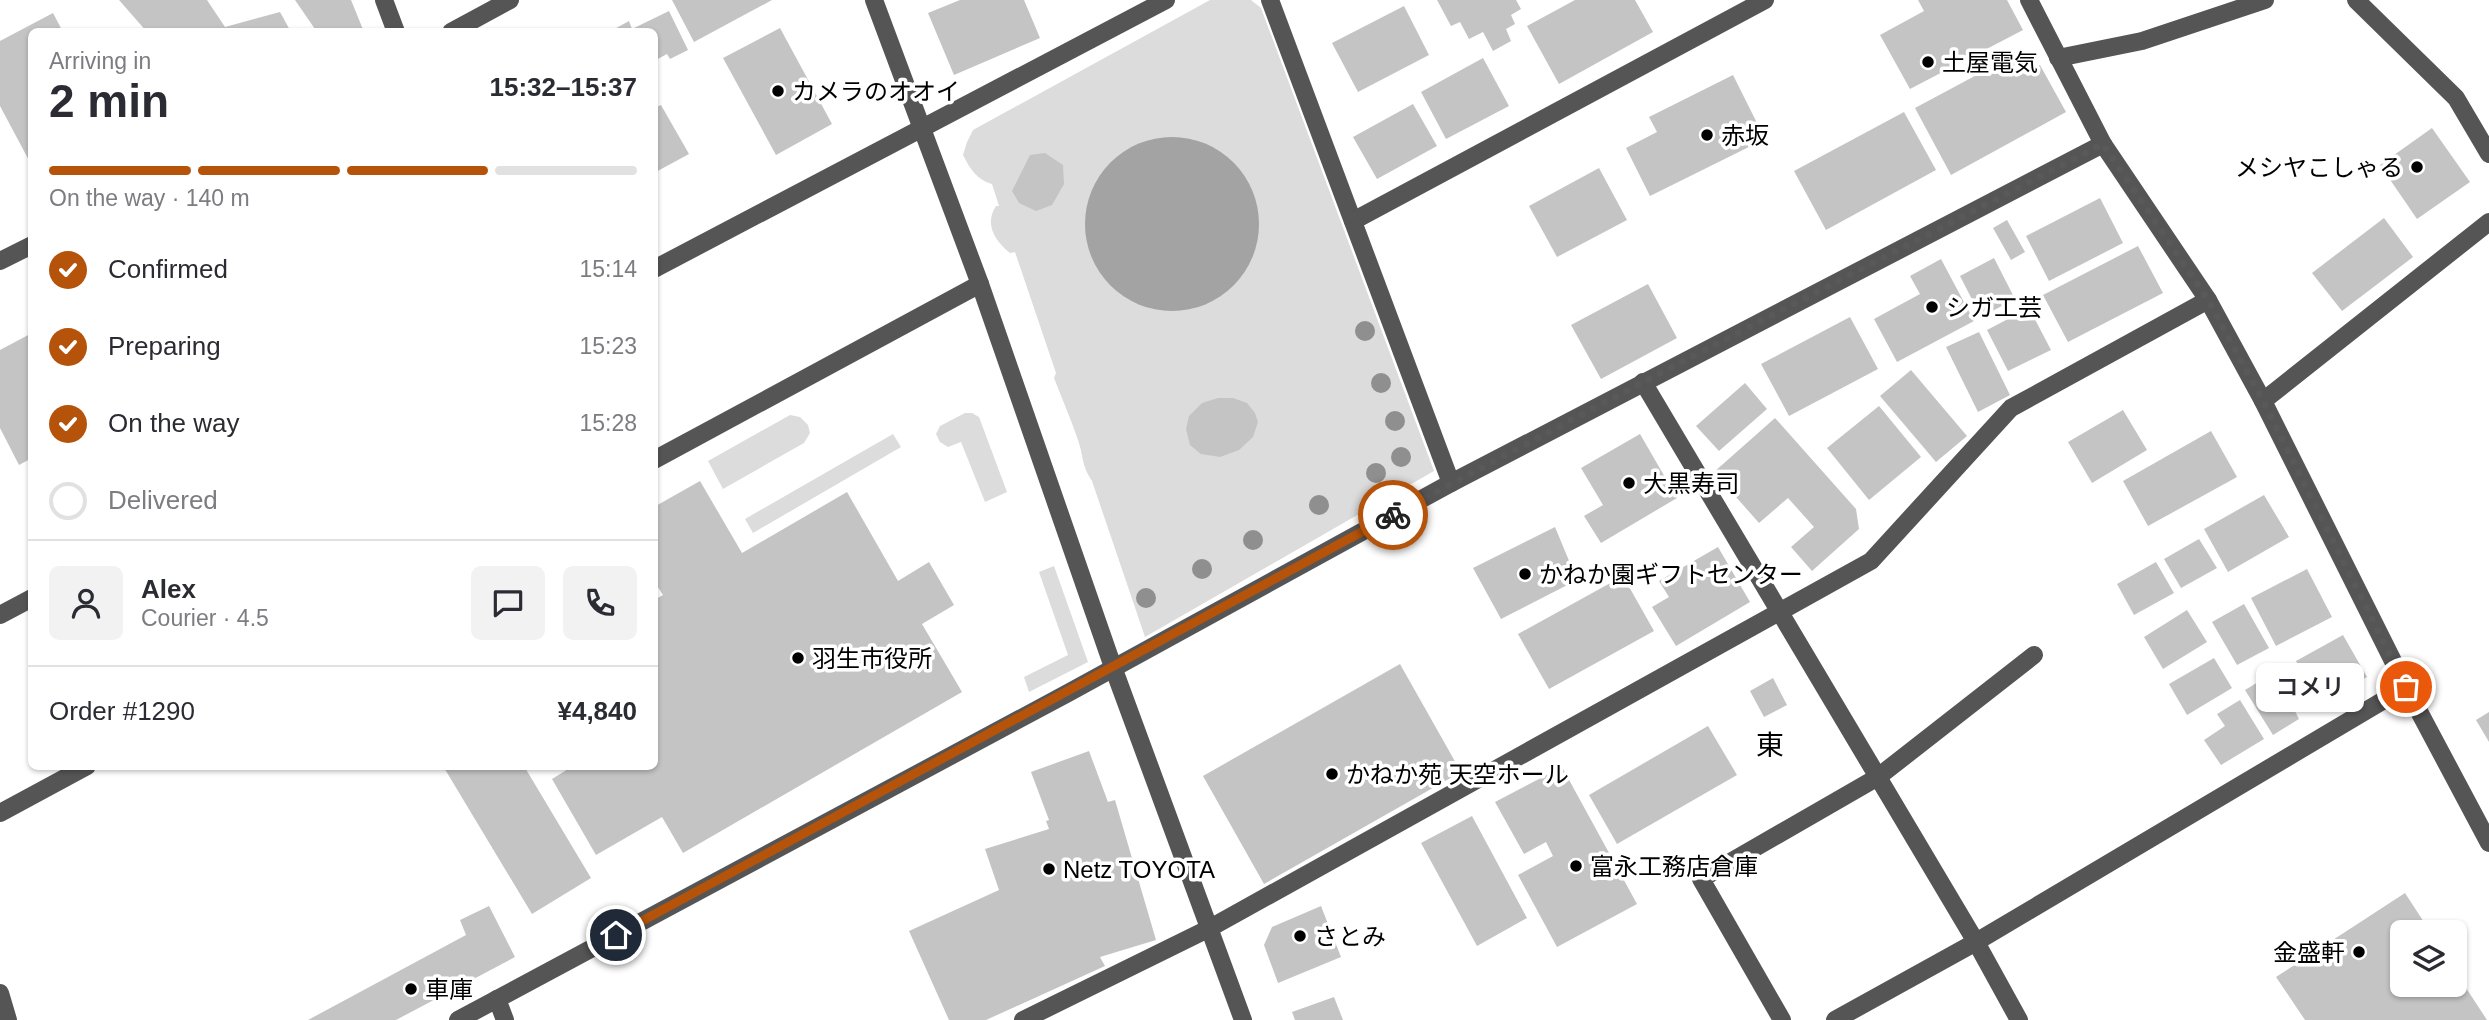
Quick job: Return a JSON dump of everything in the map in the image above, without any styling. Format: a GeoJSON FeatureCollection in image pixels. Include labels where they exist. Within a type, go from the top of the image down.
{"type":"FeatureCollection","features":[{"type":"Feature","properties":{"kind":"street"},"geometry":{"type":"LineString","coordinates":[[384,0],[394,28]]}},
{"type":"Feature","properties":{"kind":"street"},"geometry":{"type":"LineString","coordinates":[[458,28],[510,0]]}},
{"type":"Feature","properties":{"kind":"street"},"geometry":{"type":"LineString","coordinates":[[874,0],[980,284],[1113,667],[1243,1020]]}},
{"type":"Feature","properties":{"kind":"street"},"geometry":{"type":"LineString","coordinates":[[658,267],[1166,0]]}},
{"type":"Feature","properties":{"kind":"street"},"geometry":{"type":"LineString","coordinates":[[1270,0],[1451,483]]}},
{"type":"Feature","properties":{"kind":"street"},"geometry":{"type":"LineString","coordinates":[[1353,221],[1765,0]]}},
{"type":"Feature","properties":{"kind":"street"},"geometry":{"type":"LineString","coordinates":[[2029,0],[2103,144],[2208,300],[2263,401],[2406,687],[2489,843]]}},
{"type":"Feature","properties":{"kind":"street"},"geometry":{"type":"LineString","coordinates":[[2058,58],[2142,41],[2265,0]]}},
{"type":"Feature","properties":{"kind":"street"},"geometry":{"type":"LineString","coordinates":[[2356,0],[2456,98],[2489,154]]}},
{"type":"Feature","properties":{"kind":"street"},"geometry":{"type":"LineString","coordinates":[[458,1020],[1451,483],[2103,144]]}},
{"type":"Feature","properties":{"kind":"street"},"geometry":{"type":"LineString","coordinates":[[2263,401],[2489,222]]}},
{"type":"Feature","properties":{"kind":"street"},"geometry":{"type":"LineString","coordinates":[[0,261],[28,247]]}},
{"type":"Feature","properties":{"kind":"street"},"geometry":{"type":"LineString","coordinates":[[658,458],[980,284]]}},
{"type":"Feature","properties":{"kind":"street"},"geometry":{"type":"LineString","coordinates":[[1023,1020],[1210,928],[1871,561],[2011,408],[2208,300]]}},
{"type":"Feature","properties":{"kind":"street"},"geometry":{"type":"LineString","coordinates":[[1643,382],[1976,942],[2019,1020]]}},
{"type":"Feature","properties":{"kind":"street"},"geometry":{"type":"LineString","coordinates":[[0,615],[28,600]]}},
{"type":"Feature","properties":{"kind":"street"},"geometry":{"type":"LineString","coordinates":[[1782,1020],[1701,879],[1878,777],[2034,655]]}},
{"type":"Feature","properties":{"kind":"street"},"geometry":{"type":"LineString","coordinates":[[1835,1020],[1976,942],[2406,687]]}},
{"type":"Feature","properties":{"kind":"street"},"geometry":{"type":"LineString","coordinates":[[0,813],[80,770]]}},
{"type":"Feature","properties":{"kind":"street"},"geometry":{"type":"LineString","coordinates":[[0,993],[8,1020]]}},
{"type":"Feature","properties":{"kind":"street"},"geometry":{"type":"LineString","coordinates":[[498,999],[505,1020]]}},
{"type":"Feature","properties":{"kind":"shaded area"},"geometry":{"type":"Polygon","coordinates":[[[1210,0],[1251,0],[1261,8],[1434,471],[1145,637],[1054,378],[1056,373],[1015,252],[1010,253],[993,232],[991,219],[996,206],[999,206],[992,184],[975,173],[963,155],[973,130],[1210,0]]]}},
{"type":"Feature","properties":{"kind":"shaded area"},"geometry":{"type":"Polygon","coordinates":[[[1172,137],[1205,143],[1234,162],[1253,191],[1259,224],[1253,257],[1234,286],[1205,305],[1172,311],[1139,305],[1110,286],[1091,257],[1085,224],[1091,191],[1110,162],[1139,143],[1172,137]]]}},
{"type":"Feature","properties":{"kind":"shaded area"},"geometry":{"type":"Polygon","coordinates":[[[965,413],[979,417],[1007,492],[985,502],[961,442],[948,447],[940,442],[936,434],[940,426],[965,413]]]}},
{"type":"Feature","properties":{"kind":"shaded area"},"geometry":{"type":"Polygon","coordinates":[[[790,415],[800,417],[808,425],[810,433],[804,443],[723,489],[708,461],[790,415]]]}},
{"type":"Feature","properties":{"kind":"shaded area"},"geometry":{"type":"Polygon","coordinates":[[[893,434],[901,447],[753,533],[745,519],[893,434]]]}},
{"type":"Feature","properties":{"kind":"shaded area"},"geometry":{"type":"Polygon","coordinates":[[[1054,566],[1088,662],[1029,692],[1024,677],[1068,655],[1039,572],[1054,566]]]}},
{"type":"Feature","properties":{"kind":"building"},"geometry":{"type":"Polygon","coordinates":[[[119,0],[207,0],[225,27],[280,12],[289,28],[144,28],[119,0]]]}},
{"type":"Feature","properties":{"kind":"building"},"geometry":{"type":"Polygon","coordinates":[[[295,0],[351,0],[362,28],[314,28],[295,0]]]}},
{"type":"Feature","properties":{"kind":"building"},"geometry":{"type":"Polygon","coordinates":[[[672,0],[772,0],[694,42],[672,0]]]}},
{"type":"Feature","properties":{"kind":"building"},"geometry":{"type":"Polygon","coordinates":[[[960,0],[1024,0],[1040,38],[954,75],[928,13],[960,0]]]}},
{"type":"Feature","properties":{"kind":"building"},"geometry":{"type":"Polygon","coordinates":[[[1437,0],[1516,0],[1521,9],[1511,15],[1515,24],[1506,29],[1511,41],[1493,51],[1483,32],[1469,39],[1460,22],[1451,26],[1437,0]]]}},
{"type":"Feature","properties":{"kind":"building"},"geometry":{"type":"Polygon","coordinates":[[[1575,0],[1635,0],[1653,32],[1559,84],[1527,26],[1575,0]]]}},
{"type":"Feature","properties":{"kind":"building","name":"土屋電気"},"geometry":{"type":"Polygon","coordinates":[[[1918,0],[2007,0],[2023,30],[1910,89],[1880,35],[1924,11],[1918,0]]]}},
{"type":"Feature","properties":{"kind":"building"},"geometry":{"type":"Polygon","coordinates":[[[1404,6],[1429,55],[1358,92],[1332,43],[1404,6]]]}},
{"type":"Feature","properties":{"kind":"building"},"geometry":{"type":"Polygon","coordinates":[[[669,11],[688,50],[670,59],[667,54],[658,59],[658,28],[634,28],[669,11]]]}},
{"type":"Feature","properties":{"kind":"building"},"geometry":{"type":"Polygon","coordinates":[[[53,13],[61,28],[28,28],[28,158],[0,106],[0,41],[53,13]]]}},
{"type":"Feature","properties":{"kind":"building"},"geometry":{"type":"Polygon","coordinates":[[[629,21],[632,28],[616,28],[629,21]]]}},
{"type":"Feature","properties":{"kind":"building","name":"カメラのオオイ"},"geometry":{"type":"Polygon","coordinates":[[[780,28],[832,124],[776,155],[723,58],[780,28]]]}},
{"type":"Feature","properties":{"kind":"building"},"geometry":{"type":"Polygon","coordinates":[[[2014,55],[2024,74],[2040,65],[2066,112],[1951,175],[1915,108],[2014,55]]]}},
{"type":"Feature","properties":{"kind":"building"},"geometry":{"type":"Polygon","coordinates":[[[1483,58],[1509,106],[1446,139],[1421,92],[1483,58]]]}},
{"type":"Feature","properties":{"kind":"building","name":"赤坂"},"geometry":{"type":"Polygon","coordinates":[[[1733,75],[1765,139],[1650,196],[1626,148],[1657,132],[1649,117],[1733,75]]]}},
{"type":"Feature","properties":{"kind":"building"},"geometry":{"type":"Polygon","coordinates":[[[1413,104],[1437,146],[1377,179],[1353,137],[1413,104]]]}},
{"type":"Feature","properties":{"kind":"building"},"geometry":{"type":"Polygon","coordinates":[[[661,105],[689,154],[658,171],[658,106],[661,105]]]}},
{"type":"Feature","properties":{"kind":"building"},"geometry":{"type":"Polygon","coordinates":[[[1904,112],[1936,170],[1826,230],[1794,171],[1904,112]]]}},
{"type":"Feature","properties":{"kind":"building"},"geometry":{"type":"Polygon","coordinates":[[[2432,128],[2470,182],[2417,219],[2380,165],[2432,128]]]}},
{"type":"Feature","properties":{"kind":"building"},"geometry":{"type":"Polygon","coordinates":[[[1045,153],[1063,165],[1064,184],[1052,205],[1036,211],[1019,203],[1012,191],[1030,155],[1045,153]]]}},
{"type":"Feature","properties":{"kind":"building"},"geometry":{"type":"Polygon","coordinates":[[[1599,168],[1627,220],[1557,257],[1529,206],[1599,168]]]}},
{"type":"Feature","properties":{"kind":"building"},"geometry":{"type":"Polygon","coordinates":[[[2100,198],[2123,243],[2049,281],[2026,236],[2100,198]]]}},
{"type":"Feature","properties":{"kind":"building"},"geometry":{"type":"Polygon","coordinates":[[[2384,218],[2413,257],[2342,311],[2312,273],[2384,218]]]}},
{"type":"Feature","properties":{"kind":"building"},"geometry":{"type":"Polygon","coordinates":[[[2007,220],[2025,252],[2011,260],[1993,228],[2007,220]]]}},
{"type":"Feature","properties":{"kind":"building"},"geometry":{"type":"Polygon","coordinates":[[[2138,246],[2163,293],[2068,342],[2043,295],[2138,246]]]}},
{"type":"Feature","properties":{"kind":"building"},"geometry":{"type":"Polygon","coordinates":[[[1994,258],[2015,299],[1981,317],[1960,276],[1994,258]]]}},
{"type":"Feature","properties":{"kind":"building","name":"シガ工芸"},"geometry":{"type":"Polygon","coordinates":[[[1941,259],[1974,321],[1897,362],[1874,319],[1920,294],[1910,276],[1941,259]]]}},
{"type":"Feature","properties":{"kind":"building"},"geometry":{"type":"Polygon","coordinates":[[[1648,284],[1677,338],[1601,379],[1571,325],[1648,284]]]}},
{"type":"Feature","properties":{"kind":"building"},"geometry":{"type":"Polygon","coordinates":[[[2029,308],[2051,350],[2008,371],[1987,330],[2029,308]]]}},
{"type":"Feature","properties":{"kind":"building"},"geometry":{"type":"Polygon","coordinates":[[[1850,317],[1878,369],[1789,416],[1761,364],[1850,317]]]}},
{"type":"Feature","properties":{"kind":"building"},"geometry":{"type":"Polygon","coordinates":[[[1979,332],[2010,395],[1978,412],[1946,347],[1979,332]]]}},
{"type":"Feature","properties":{"kind":"building"},"geometry":{"type":"Polygon","coordinates":[[[28,335],[28,460],[19,465],[0,428],[0,350],[28,335]]]}},
{"type":"Feature","properties":{"kind":"building"},"geometry":{"type":"Polygon","coordinates":[[[1911,370],[1967,436],[1936,462],[1880,396],[1911,370]]]}},
{"type":"Feature","properties":{"kind":"building"},"geometry":{"type":"Polygon","coordinates":[[[1745,383],[1767,409],[1719,451],[1696,426],[1745,383]]]}},
{"type":"Feature","properties":{"kind":"building"},"geometry":{"type":"Polygon","coordinates":[[[1218,398],[1233,398],[1247,403],[1258,422],[1253,437],[1239,450],[1220,457],[1201,454],[1190,445],[1186,429],[1189,416],[1202,403],[1218,398]]]}},
{"type":"Feature","properties":{"kind":"building"},"geometry":{"type":"Polygon","coordinates":[[[1879,406],[1921,457],[1869,500],[1827,448],[1879,406]]]}},
{"type":"Feature","properties":{"kind":"building"},"geometry":{"type":"Polygon","coordinates":[[[2123,410],[2147,450],[2092,483],[2068,442],[2123,410]]]}},
{"type":"Feature","properties":{"kind":"building"},"geometry":{"type":"Polygon","coordinates":[[[1775,418],[1856,509],[1859,529],[1812,571],[1791,547],[1814,527],[1788,498],[1759,523],[1714,472],[1775,418]]]}},
{"type":"Feature","properties":{"kind":"building"},"geometry":{"type":"Polygon","coordinates":[[[2211,431],[2237,477],[2148,526],[2123,481],[2211,431]]]}},
{"type":"Feature","properties":{"kind":"building","name":"大黒寿司"},"geometry":{"type":"Polygon","coordinates":[[[1640,434],[1677,498],[1601,543],[1584,516],[1603,505],[1581,468],[1640,434]]]}},
{"type":"Feature","properties":{"kind":"building","name":"羽生市役所"},"geometry":{"type":"Polygon","coordinates":[[[700,481],[742,553],[847,492],[898,581],[929,562],[954,605],[922,624],[962,692],[683,853],[662,817],[596,855],[552,779],[567,770],[658,770],[658,598],[663,595],[658,587],[658,505],[700,481]]]}},
{"type":"Feature","properties":{"kind":"building"},"geometry":{"type":"Polygon","coordinates":[[[2264,495],[2289,537],[2228,572],[2204,529],[2264,495]]]}},
{"type":"Feature","properties":{"kind":"building","name":"かねか園ギフトセンター"},"geometry":{"type":"Polygon","coordinates":[[[1555,527],[1577,580],[1501,619],[1473,568],[1555,527]]]}},
{"type":"Feature","properties":{"kind":"building"},"geometry":{"type":"Polygon","coordinates":[[[2199,539],[2217,568],[2181,588],[2164,559],[2199,539]]]}},
{"type":"Feature","properties":{"kind":"building"},"geometry":{"type":"Polygon","coordinates":[[[1718,547],[1750,602],[1676,646],[1652,607],[1669,597],[1659,581],[1718,547]]]}},
{"type":"Feature","properties":{"kind":"building"},"geometry":{"type":"Polygon","coordinates":[[[2156,562],[2174,593],[2134,615],[2117,584],[2156,562]]]}},
{"type":"Feature","properties":{"kind":"building"},"geometry":{"type":"Polygon","coordinates":[[[2307,569],[2332,617],[2276,646],[2251,598],[2307,569]]]}},
{"type":"Feature","properties":{"kind":"building"},"geometry":{"type":"Polygon","coordinates":[[[1623,576],[1654,631],[1549,689],[1518,634],[1623,576]]]}},
{"type":"Feature","properties":{"kind":"building"},"geometry":{"type":"Polygon","coordinates":[[[2244,604],[2269,648],[2237,665],[2212,622],[2244,604]]]}},
{"type":"Feature","properties":{"kind":"building"},"geometry":{"type":"Polygon","coordinates":[[[2187,610],[2207,642],[2163,669],[2144,637],[2187,610]]]}},
{"type":"Feature","properties":{"kind":"building"},"geometry":{"type":"Polygon","coordinates":[[[2343,635],[2367,677],[2320,703],[2296,661],[2343,635]]]}},
{"type":"Feature","properties":{"kind":"building"},"geometry":{"type":"Polygon","coordinates":[[[2214,658],[2232,688],[2187,715],[2169,684],[2214,658]]]}},
{"type":"Feature","properties":{"kind":"building","name":"かねか苑 天空ホール"},"geometry":{"type":"Polygon","coordinates":[[[1400,664],[1461,772],[1264,884],[1203,776],[1400,664]]]}},
{"type":"Feature","properties":{"kind":"building"},"geometry":{"type":"Polygon","coordinates":[[[2286,665],[2306,698],[2293,707],[2299,719],[2273,735],[2245,690],[2286,665]]]}},
{"type":"Feature","properties":{"kind":"building"},"geometry":{"type":"Polygon","coordinates":[[[1773,678],[1787,705],[1764,717],[1750,691],[1773,678]]]}},
{"type":"Feature","properties":{"kind":"building"},"geometry":{"type":"Polygon","coordinates":[[[2240,700],[2264,739],[2221,765],[2204,740],[2225,726],[2217,714],[2240,700]]]}},
{"type":"Feature","properties":{"kind":"building"},"geometry":{"type":"Polygon","coordinates":[[[2489,712],[2489,742],[2476,720],[2489,712]]]}},
{"type":"Feature","properties":{"kind":"building"},"geometry":{"type":"Polygon","coordinates":[[[1708,726],[1737,775],[1617,844],[1589,795],[1708,726]]]}},
{"type":"Feature","properties":{"kind":"building"},"geometry":{"type":"Polygon","coordinates":[[[1089,751],[1108,802],[1115,800],[1156,940],[1100,957],[1105,966],[986,1020],[949,1020],[909,931],[999,890],[985,849],[1049,829],[1046,821],[1049,820],[1031,772],[1089,751]]]}},
{"type":"Feature","properties":{"kind":"building","name":"富永工務店倉庫"},"geometry":{"type":"Polygon","coordinates":[[[1562,767],[1637,904],[1557,947],[1518,875],[1553,856],[1546,842],[1524,854],[1495,802],[1562,767]]]}},
{"type":"Feature","properties":{"kind":"building"},"geometry":{"type":"Polygon","coordinates":[[[445,770],[526,770],[591,878],[532,914],[445,770]]]}},
{"type":"Feature","properties":{"kind":"building"},"geometry":{"type":"Polygon","coordinates":[[[1472,816],[1527,918],[1477,946],[1421,843],[1472,816]]]}},
{"type":"Feature","properties":{"kind":"building","name":"金盛軒"},"geometry":{"type":"Polygon","coordinates":[[[2405,893],[2423,920],[2390,920],[2390,997],[2467,997],[2467,989],[2487,1020],[2305,1020],[2276,977],[2405,893]]]}},
{"type":"Feature","properties":{"kind":"building","name":"車庫"},"geometry":{"type":"Polygon","coordinates":[[[489,906],[515,957],[396,1020],[308,1020],[466,935],[460,920],[489,906]]]}},
{"type":"Feature","properties":{"kind":"building","name":"さとみ"},"geometry":{"type":"Polygon","coordinates":[[[1321,906],[1341,957],[1278,983],[1264,945],[1272,927],[1321,906]]]}},
{"type":"Feature","properties":{"kind":"building"},"geometry":{"type":"Polygon","coordinates":[[[1334,997],[1343,1020],[1295,1020],[1292,1012],[1334,997]]]}},
{"type":"Feature","properties":{"kind":"way so far"},"geometry":{"type":"LineString","coordinates":[[1393,515],[2103,144],[2208,300],[2263,401],[2406,687]]}},
{"type":"Feature","properties":{"kind":"place","name":"土屋電気"},"geometry":{"type":"Point","coordinates":[1928,62]}},
{"type":"Feature","properties":{"kind":"place","name":"カメラのオオイ"},"geometry":{"type":"Point","coordinates":[778,91]}},
{"type":"Feature","properties":{"kind":"place","name":"赤坂"},"geometry":{"type":"Point","coordinates":[1707,135]}},
{"type":"Feature","properties":{"kind":"place","name":"メシヤこしゃる"},"geometry":{"type":"Point","coordinates":[2417,167]}},
{"type":"Feature","properties":{"kind":"place","name":"シガ工芸"},"geometry":{"type":"Point","coordinates":[1932,307]}},
{"type":"Feature","properties":{"kind":"place","name":"大黒寿司"},"geometry":{"type":"Point","coordinates":[1629,483]}},
{"type":"Feature","properties":{"kind":"place","name":"かねか園ギフトセンター"},"geometry":{"type":"Point","coordinates":[1525,574]}},
{"type":"Feature","properties":{"kind":"place","name":"羽生市役所"},"geometry":{"type":"Point","coordinates":[798,658]}},
{"type":"Feature","properties":{"kind":"place","name":"コメリ"},"geometry":{"type":"Point","coordinates":[2406,687]}},
{"type":"Feature","properties":{"kind":"place","name":"かねか苑 天空ホール"},"geometry":{"type":"Point","coordinates":[1332,774]}},
{"type":"Feature","properties":{"kind":"place","name":"富永工務店倉庫"},"geometry":{"type":"Point","coordinates":[1576,866]}},
{"type":"Feature","properties":{"kind":"place","name":"Netz TOYOTA"},"geometry":{"type":"Point","coordinates":[1049,869]}},
{"type":"Feature","properties":{"kind":"place","name":"さとみ"},"geometry":{"type":"Point","coordinates":[1300,936]}},
{"type":"Feature","properties":{"kind":"place","name":"金盛軒"},"geometry":{"type":"Point","coordinates":[2359,952]}},
{"type":"Feature","properties":{"kind":"place","name":"車庫"},"geometry":{"type":"Point","coordinates":[411,989]}},
{"type":"Feature","properties":{"kind":"district","name":"東"},"geometry":{"type":"Point","coordinates":[1770,745]}},
{"type":"Feature","properties":{"kind":"route"},"geometry":{"type":"LineString","coordinates":[[616,935],[1393,515]]}}]}
